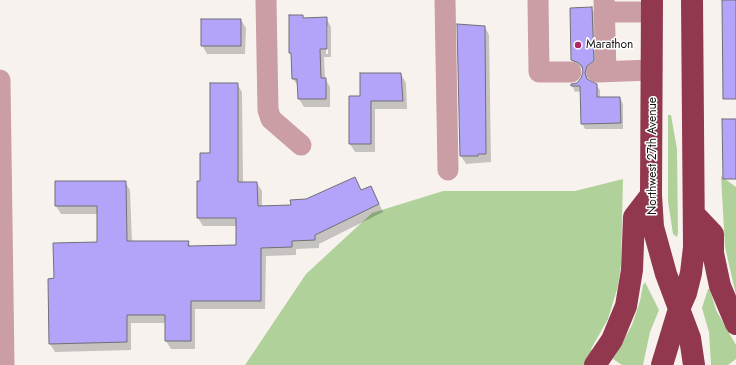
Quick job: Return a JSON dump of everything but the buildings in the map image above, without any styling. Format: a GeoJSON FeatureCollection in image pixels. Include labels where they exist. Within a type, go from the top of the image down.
{"type":"FeatureCollection","features":[{"type":"Feature","properties":{"kind":"highway"},"geometry":{"type":"LineString","coordinates":[[662,365],[679,309],[686,293],[691,273],[694,247],[692,0]]}},
{"type":"Feature","properties":{"kind":"highway","name":"Northwest 27th Avenue"},"geometry":{"type":"LineString","coordinates":[[652,6],[651,195],[653,227],[657,248],[690,338],[694,365]]}},
{"type":"Feature","properties":{"kind":"highway"},"geometry":{"type":"LineString","coordinates":[[595,365],[612,340],[626,306],[632,270],[634,217],[651,195]]}},
{"type":"Feature","properties":{"kind":"highway"},"geometry":{"type":"LineString","coordinates":[[694,214],[713,234],[713,253],[717,274],[728,307],[736,324]]}},
{"type":"Feature","properties":{"kind":"street"},"geometry":{"type":"LineString","coordinates":[[266,0],[268,110],[272,119],[301,145]]}},
{"type":"Feature","properties":{"kind":"street"},"geometry":{"type":"LineString","coordinates":[[445,0],[448,170]]}},
{"type":"Feature","properties":{"kind":"street"},"geometry":{"type":"LineString","coordinates":[[538,0],[540,72],[571,72]]}},
{"type":"Feature","properties":{"kind":"street"},"geometry":{"type":"LineString","coordinates":[[652,6],[604,6],[601,71],[652,70]]}},
{"type":"Feature","properties":{"kind":"street"},"geometry":{"type":"LineString","coordinates":[[0,80],[4,365]]}},
{"type":"Feature","properties":{"kind":"green space"},"geometry":{"type":"Polygon","coordinates":[[[668,115],[671,115],[677,149],[677,237],[673,234],[668,201],[668,115]]]}},
{"type":"Feature","properties":{"kind":"green space"},"geometry":{"type":"Polygon","coordinates":[[[721,176],[736,187],[736,295],[725,247],[721,176]]]}},
{"type":"Feature","properties":{"kind":"green space"},"geometry":{"type":"Polygon","coordinates":[[[623,179],[621,264],[618,286],[608,319],[591,349],[595,353],[585,365],[245,365],[306,274],[372,213],[443,191],[575,191],[623,179]]]}},
{"type":"Feature","properties":{"kind":"green space"},"geometry":{"type":"Polygon","coordinates":[[[645,282],[659,310],[650,332],[643,365],[622,365],[613,359],[632,325],[645,282]]]}},
{"type":"Feature","properties":{"kind":"green space"},"geometry":{"type":"Polygon","coordinates":[[[708,289],[710,289],[716,310],[736,345],[736,359],[728,365],[711,365],[709,332],[702,308],[708,289]]]}},
{"type":"Feature","properties":{"kind":"place","name":"Marathon"},"geometry":{"type":"Point","coordinates":[578,45]}}]}
